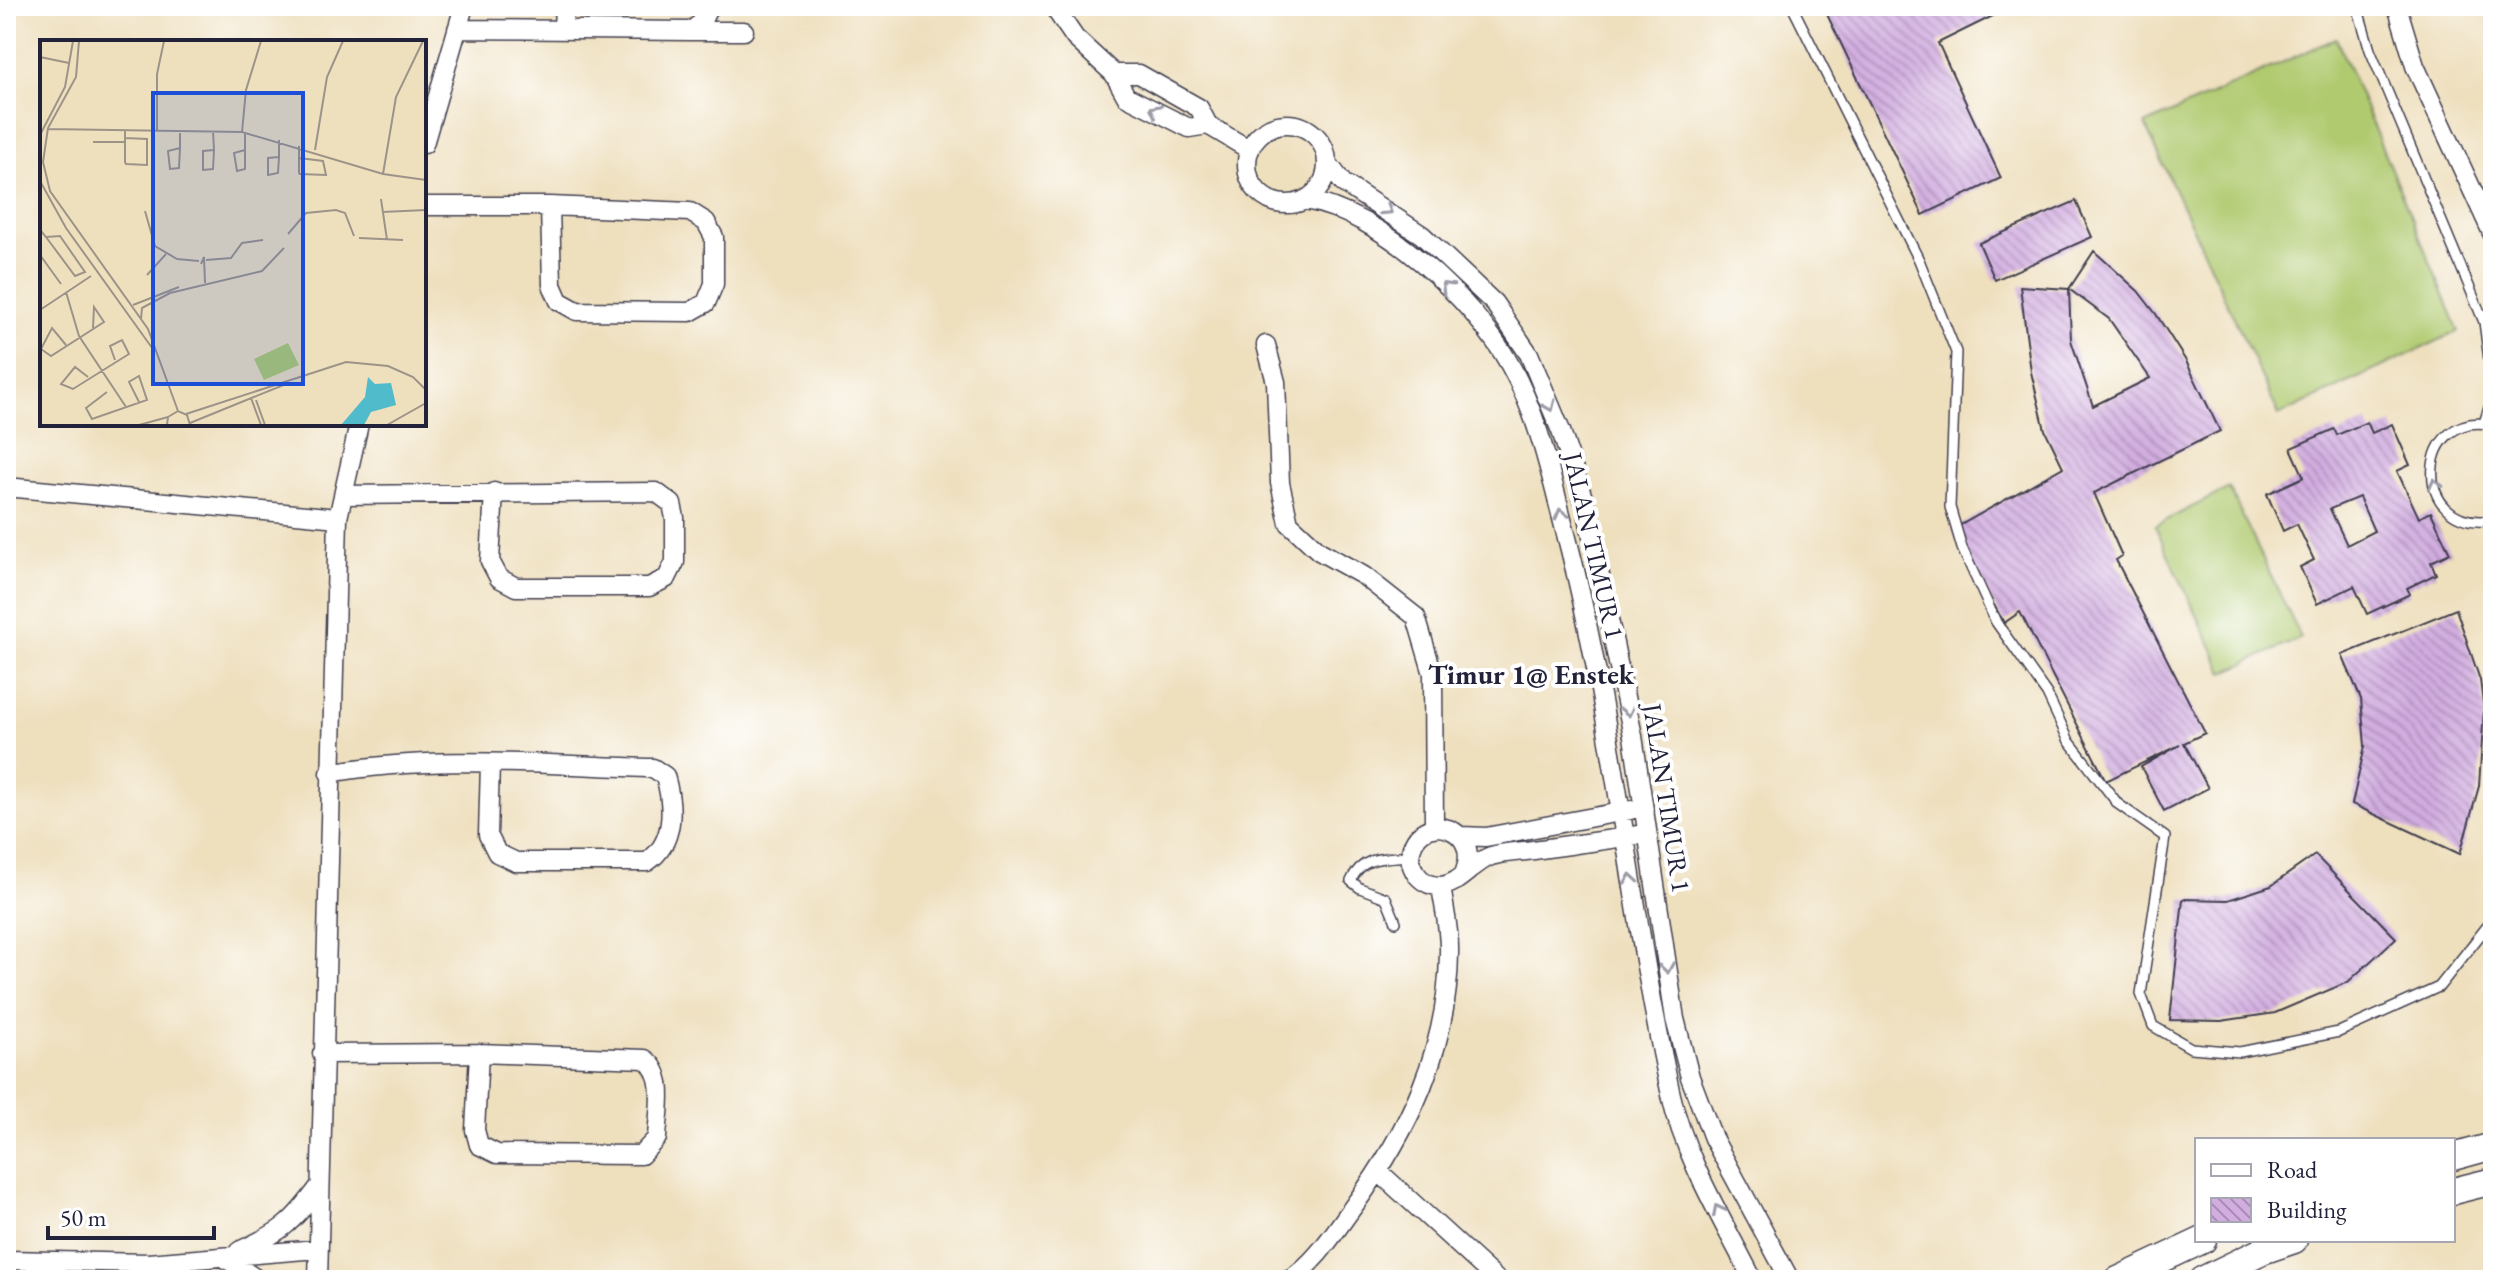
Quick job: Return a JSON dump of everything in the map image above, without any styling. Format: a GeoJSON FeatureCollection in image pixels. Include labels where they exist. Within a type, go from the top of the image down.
{"type":"FeatureCollection","features":[{"type":"Feature","properties":{"kind":"main road"},"geometry":{"type":"LineString","coordinates":[[2455,1156],[2493,1146]]}},
{"type":"Feature","properties":{"kind":"main road"},"geometry":{"type":"LineString","coordinates":[[2455,1190],[2493,1181]]}},
{"type":"Feature","properties":{"kind":"main road"},"geometry":{"type":"LineString","coordinates":[[2118,1280],[2199,1242]]}},
{"type":"Feature","properties":{"kind":"main road"},"geometry":{"type":"LineString","coordinates":[[2202,1280],[2288,1242]]}},
{"type":"Feature","properties":{"kind":"street"},"geometry":{"type":"LineString","coordinates":[[426,137],[464,6]]}},
{"type":"Feature","properties":{"kind":"street"},"geometry":{"type":"LineString","coordinates":[[563,30],[564,6]]}},
{"type":"Feature","properties":{"kind":"street"},"geometry":{"type":"LineString","coordinates":[[691,31],[701,23],[709,6]]}},
{"type":"Feature","properties":{"kind":"street"},"geometry":{"type":"LineString","coordinates":[[1053,6],[1075,38],[1114,74],[1139,74],[1199,108],[1208,125],[1250,150]]}},
{"type":"Feature","properties":{"kind":"street"},"geometry":{"type":"LineString","coordinates":[[2397,6],[2415,66],[2493,235]]}},
{"type":"Feature","properties":{"kind":"street"},"geometry":{"type":"LineString","coordinates":[[457,29],[744,31]]}},
{"type":"Feature","properties":{"kind":"street"},"geometry":{"type":"LineString","coordinates":[[1286,123],[1301,126],[1314,134],[1324,146],[1327,162],[1323,182],[1305,200],[1279,203],[1266,198],[1249,176],[1250,150],[1270,127],[1286,123]]}},
{"type":"Feature","properties":{"kind":"street","name":"JALAN TIMUR 1"},"geometry":{"type":"LineString","coordinates":[[1327,162],[1343,183],[1422,235],[1494,303],[1529,354],[1561,431],[1586,507],[1633,736],[1675,1019],[1690,1077],[1713,1138],[1790,1280]]}},
{"type":"Feature","properties":{"kind":"street","name":"JALAN TIMUR 1"},"geometry":{"type":"LineString","coordinates":[[1305,200],[1328,204],[1409,251],[1474,315],[1510,365],[1543,444],[1583,598],[1672,1099],[1702,1179],[1753,1280]]}},
{"type":"Feature","properties":{"kind":"street"},"geometry":{"type":"LineString","coordinates":[[426,206],[550,206],[690,212],[706,222],[714,237],[714,284],[706,303],[690,312],[577,311],[559,301],[552,285],[550,206]]}},
{"type":"Feature","properties":{"kind":"street"},"geometry":{"type":"LineString","coordinates":[[1266,345],[1276,382],[1280,483],[1289,523],[1319,551],[1364,576],[1416,617],[1433,674],[1434,828]]}},
{"type":"Feature","properties":{"kind":"street"},"geometry":{"type":"LineString","coordinates":[[318,1280],[338,518],[359,426]]}},
{"type":"Feature","properties":{"kind":"street"},"geometry":{"type":"LineString","coordinates":[[6,487],[338,518]]}},
{"type":"Feature","properties":{"kind":"street"},"geometry":{"type":"LineString","coordinates":[[343,495],[494,492],[656,492],[672,504],[675,562],[667,578],[649,587],[516,587],[499,578],[490,561],[494,492]]}},
{"type":"Feature","properties":{"kind":"street"},"geometry":{"type":"LineString","coordinates":[[329,773],[373,765],[490,763],[653,768],[665,776],[670,794],[669,836],[662,851],[647,862],[516,862],[497,853],[488,835],[490,763]]}},
{"type":"Feature","properties":{"kind":"street"},"geometry":{"type":"LineString","coordinates":[[1642,808],[1486,837],[1461,836],[1443,827],[1434,828],[1417,838],[1410,856],[1416,874],[1432,885],[1441,886],[1451,884],[1465,871],[1491,856],[1645,833]]}},
{"type":"Feature","properties":{"kind":"street"},"geometry":{"type":"LineString","coordinates":[[1461,836],[1469,853],[1465,871]]}},
{"type":"Feature","properties":{"kind":"street"},"geometry":{"type":"LineString","coordinates":[[1289,1280],[1309,1266],[1379,1172],[1429,1078],[1442,1034],[1450,950],[1441,886]]}},
{"type":"Feature","properties":{"kind":"street"},"geometry":{"type":"LineString","coordinates":[[322,1054],[479,1053],[645,1059],[656,1066],[660,1081],[657,1138],[641,1155],[497,1154],[479,1145],[475,1130],[479,1053]]}},
{"type":"Feature","properties":{"kind":"street"},"geometry":{"type":"LineString","coordinates":[[1379,1172],[1497,1280]]}},
{"type":"Feature","properties":{"kind":"street"},"geometry":{"type":"LineString","coordinates":[[225,1258],[278,1233],[295,1221],[319,1187]]}},
{"type":"Feature","properties":{"kind":"street"},"geometry":{"type":"LineString","coordinates":[[6,1260],[147,1271],[225,1258],[317,1249]]}},
{"type":"Feature","properties":{"kind":"street"},"geometry":{"type":"LineString","coordinates":[[225,1258],[258,1280]]}},
{"type":"Feature","properties":{"kind":"lane"},"geometry":{"type":"LineString","coordinates":[[1792,6],[1919,260],[1956,352],[1950,507],[1962,548],[1996,622],[2047,694],[2069,741],[2118,804],[2165,837],[2141,994],[2153,1026],[2191,1048],[2240,1052],[2339,1032],[2439,987],[2493,919]]}},
{"type":"Feature","properties":{"kind":"lane"},"geometry":{"type":"LineString","coordinates":[[2357,6],[2370,50],[2484,322],[2493,393],[2489,424],[2468,425],[2452,432],[2433,459],[2431,476],[2435,492],[2458,517],[2474,522],[2492,521]]}},
{"type":"Feature","properties":{"kind":"lane"},"geometry":{"type":"LineString","coordinates":[[1396,922],[1386,898],[1351,881],[1355,871],[1368,860],[1410,856]]}},
{"type":"Feature","properties":{"kind":"green space"},"geometry":{"type":"Polygon","coordinates":[[[2336,38],[2459,331],[2279,415],[2145,125],[2336,38]]]}},
{"type":"Feature","properties":{"kind":"green space"},"geometry":{"type":"Polygon","coordinates":[[[2229,488],[2301,638],[2224,673],[2155,526],[2229,488]]]}},
{"type":"Feature","properties":{"kind":"building"},"geometry":{"type":"Polygon","coordinates":[[[1823,6],[2013,6],[1938,43],[2001,178],[1923,215],[1823,6]]]}},
{"type":"Feature","properties":{"kind":"building"},"geometry":{"type":"Polygon","coordinates":[[[2076,201],[2092,237],[1995,280],[1979,243],[2076,201]]]}},
{"type":"Feature","properties":{"kind":"building"},"geometry":{"type":"Polygon","coordinates":[[[2094,251],[2138,291],[2186,361],[2220,431],[2094,493],[2122,556],[2116,560],[2205,733],[2184,743],[2208,788],[2164,811],[2141,767],[2180,745],[2106,781],[2020,612],[2004,623],[1952,530],[2063,467],[2045,430],[2031,372],[2020,286],[2069,289],[2094,251]],[[2069,289],[2071,340],[2093,406],[2150,378],[2109,319],[2069,289]]]}},
{"type":"Feature","properties":{"kind":"building"},"geometry":{"type":"Polygon","coordinates":[[[2367,422],[2372,433],[2392,424],[2410,465],[2397,471],[2419,518],[2431,512],[2450,553],[2431,562],[2436,574],[2407,588],[2410,594],[2367,614],[2354,586],[2317,604],[2300,567],[2314,560],[2297,524],[2283,531],[2267,494],[2304,477],[2291,448],[2334,429],[2337,435],[2367,422]],[[2359,497],[2330,509],[2347,545],[2374,531],[2359,497]]]}},
{"type":"Feature","properties":{"kind":"building"},"geometry":{"type":"Polygon","coordinates":[[[2456,609],[2480,680],[2484,710],[2479,786],[2460,854],[2352,804],[2365,746],[2361,699],[2342,655],[2456,609]]]}},
{"type":"Feature","properties":{"kind":"building"},"geometry":{"type":"Polygon","coordinates":[[[2315,855],[2396,938],[2348,982],[2275,1013],[2221,1021],[2170,1020],[2183,899],[2228,900],[2271,886],[2315,855]]]}},
{"type":"Feature","properties":{"kind":"district","name":"Timur 1@ Enstek"},"geometry":{"type":"Point","coordinates":[1531,674]}}]}
